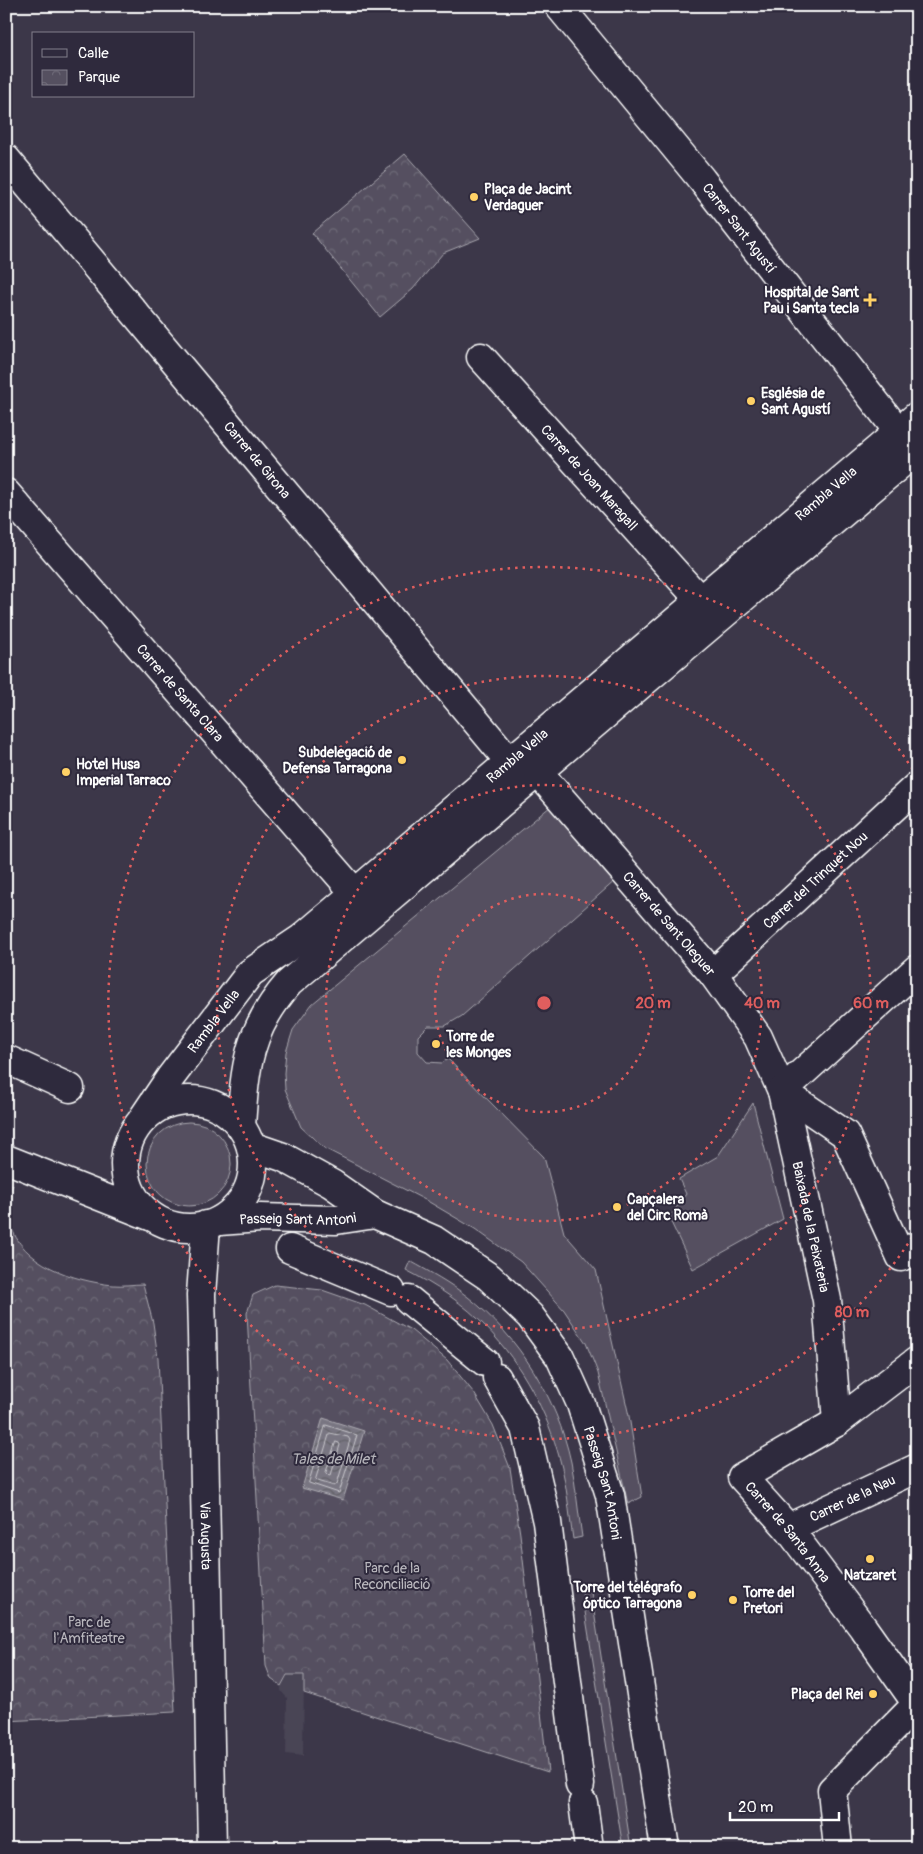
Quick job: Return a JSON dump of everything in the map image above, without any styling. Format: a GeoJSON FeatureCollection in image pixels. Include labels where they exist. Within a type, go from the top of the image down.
{"type":"FeatureCollection","features":[{"type":"Feature","properties":{"kind":"street","name":"Carrer Sant Agustí"},"geometry":{"type":"LineString","coordinates":[[559,6],[910,438]]}},
{"type":"Feature","properties":{"kind":"street","name":"Carrer de Girona"},"geometry":{"type":"LineString","coordinates":[[6,159],[510,760]]}},
{"type":"Feature","properties":{"kind":"street","name":"Carrer de Joan Maragall"},"geometry":{"type":"LineString","coordinates":[[481,357],[699,599]]}},
{"type":"Feature","properties":{"kind":"street","name":"Rambla Vella"},"geometry":{"type":"LineString","coordinates":[[143,1118],[170,1078],[250,973],[302,938],[699,599],[910,438]]}},
{"type":"Feature","properties":{"kind":"street","name":"Rambla Vella"},"geometry":{"type":"LineString","coordinates":[[246,1136],[245,1077],[249,1057],[256,1033],[263,1018],[277,996],[289,983],[537,771],[910,438]]}},
{"type":"Feature","properties":{"kind":"street","name":"Carrer de Santa Clara"},"geometry":{"type":"LineString","coordinates":[[6,493],[355,893]]}},
{"type":"Feature","properties":{"kind":"street","name":"Carrer de Sant Oleguer"},"geometry":{"type":"LineString","coordinates":[[537,771],[713,974],[758,1037],[782,1091]]}},
{"type":"Feature","properties":{"kind":"street","name":"Carrer del Trinquet Nou"},"geometry":{"type":"LineString","coordinates":[[713,974],[917,786]]}},
{"type":"Feature","properties":{"kind":"street"},"geometry":{"type":"LineString","coordinates":[[917,969],[782,1091],[845,1134],[901,1258],[917,1245]]}},
{"type":"Feature","properties":{"kind":"street"},"geometry":{"type":"LineString","coordinates":[[6,1058],[70,1088]]}},
{"type":"Feature","properties":{"kind":"street","name":"Baixada de la Peixateria"},"geometry":{"type":"LineString","coordinates":[[782,1091],[827,1300],[837,1415]]}},
{"type":"Feature","properties":{"kind":"street"},"geometry":{"type":"LineString","coordinates":[[6,1159],[150,1216],[170,1226],[192,1229],[212,1223],[236,1208],[248,1189],[254,1168],[246,1136],[225,1110],[205,1101],[183,1100],[162,1106],[143,1118],[131,1136],[125,1158],[126,1179],[135,1200],[150,1216]]}},
{"type":"Feature","properties":{"kind":"street","name":"Passeig Sant Antoni"},"geometry":{"type":"LineString","coordinates":[[246,1136],[332,1184],[376,1214],[434,1240],[489,1277],[530,1316],[560,1357],[581,1404],[610,1495],[665,1848]]}},
{"type":"Feature","properties":{"kind":"street","name":"Passeig Sant Antoni"},"geometry":{"type":"LineString","coordinates":[[212,1223],[260,1218],[336,1220],[376,1214]]}},
{"type":"Feature","properties":{"kind":"street","name":"Via Augusta"},"geometry":{"type":"LineString","coordinates":[[212,1223],[201,1295],[212,1848]]}},
{"type":"Feature","properties":{"kind":"street"},"geometry":{"type":"LineString","coordinates":[[290,1249],[400,1295],[491,1370],[525,1428],[547,1522],[589,1848]]}},
{"type":"Feature","properties":{"kind":"street"},"geometry":{"type":"LineString","coordinates":[[837,1415],[917,1344]]}},
{"type":"Feature","properties":{"kind":"street"},"geometry":{"type":"LineString","coordinates":[[837,1415],[917,1361]]}},
{"type":"Feature","properties":{"kind":"street","name":"Carrer de Santa Anna"},"geometry":{"type":"LineString","coordinates":[[837,1415],[742,1477],[788,1528],[864,1629],[917,1704]]}},
{"type":"Feature","properties":{"kind":"street","name":"Carrer de la Nau"},"geometry":{"type":"LineString","coordinates":[[788,1528],[915,1473]]}},
{"type":"Feature","properties":{"kind":"street"},"geometry":{"type":"LineString","coordinates":[[838,1848],[832,1790],[917,1704]]}},
{"type":"Feature","properties":{"kind":"shaded area"},"geometry":{"type":"Polygon","coordinates":[[[287,1675],[304,1675],[303,1756],[286,1754],[287,1698],[281,1691],[281,1686],[287,1675]]]}},
{"type":"Feature","properties":{"kind":"green space"},"geometry":{"type":"Polygon","coordinates":[[[405,154],[480,238],[443,253],[413,289],[380,317],[312,233],[405,154]]]}},
{"type":"Feature","properties":{"kind":"green space"},"geometry":{"type":"Polygon","coordinates":[[[551,806],[616,880],[462,1016],[445,1026],[428,1026],[418,1036],[418,1052],[427,1062],[442,1063],[448,1059],[544,1157],[564,1233],[596,1270],[629,1416],[642,1497],[628,1504],[598,1373],[586,1343],[564,1310],[521,1262],[475,1229],[429,1202],[324,1148],[301,1127],[285,1089],[286,1052],[293,1030],[312,1004],[551,806]]]}},
{"type":"Feature","properties":{"kind":"green space"},"geometry":{"type":"Polygon","coordinates":[[[753,1103],[783,1219],[693,1269],[669,1218],[686,1194],[679,1179],[718,1156],[753,1103]]]}},
{"type":"Feature","properties":{"kind":"green space"},"geometry":{"type":"Polygon","coordinates":[[[189,1122],[205,1125],[219,1134],[228,1148],[231,1164],[228,1180],[219,1194],[205,1203],[189,1206],[173,1203],[159,1194],[150,1180],[147,1164],[150,1148],[159,1134],[173,1125],[189,1122]]]}},
{"type":"Feature","properties":{"kind":"green space","name":"Parc de l'Amfiteatre"},"geometry":{"type":"Polygon","coordinates":[[[6,1182],[13,1185],[7,1203],[10,1223],[16,1237],[37,1260],[66,1274],[98,1283],[113,1285],[143,1284],[153,1323],[158,1358],[175,1712],[6,1721],[6,1182]]]}},
{"type":"Feature","properties":{"kind":"green space"},"geometry":{"type":"Polygon","coordinates":[[[410,1261],[468,1297],[504,1331],[533,1370],[546,1392],[565,1438],[573,1471],[582,1537],[573,1539],[564,1479],[555,1442],[540,1406],[522,1373],[500,1342],[469,1311],[439,1289],[406,1270],[410,1261]]]}},
{"type":"Feature","properties":{"kind":"green space","name":"Parc de la Reconciliació"},"geometry":{"type":"Polygon","coordinates":[[[275,1285],[322,1290],[365,1305],[411,1330],[447,1360],[474,1393],[493,1425],[510,1468],[520,1534],[548,1772],[304,1693],[304,1675],[287,1675],[281,1686],[271,1679],[266,1666],[247,1313],[253,1295],[275,1285]]]}},
{"type":"Feature","properties":{"kind":"green space"},"geometry":{"type":"Polygon","coordinates":[[[591,1592],[631,1848],[623,1848],[582,1593],[591,1592]]]}},
{"type":"Feature","properties":{"kind":"water","name":"Tales de Milet"},"geometry":{"type":"Polygon","coordinates":[[[323,1418],[364,1431],[343,1500],[302,1488],[323,1418]]]}},
{"type":"Feature","properties":{"kind":"place","name":"Plaça de Jacint Verdaguer"},"geometry":{"type":"Point","coordinates":[474,197]}},
{"type":"Feature","properties":{"kind":"place","name":"Hospital de Sant Pau i Santa tecla"},"geometry":{"type":"Point","coordinates":[870,300]}},
{"type":"Feature","properties":{"kind":"place","name":"Església de Sant Agustí"},"geometry":{"type":"Point","coordinates":[751,401]}},
{"type":"Feature","properties":{"kind":"place","name":"Subdelegació de Defensa Tarragona"},"geometry":{"type":"Point","coordinates":[402,760]}},
{"type":"Feature","properties":{"kind":"place","name":"Hotel Husa Imperial Tarraco"},"geometry":{"type":"Point","coordinates":[66,772]}},
{"type":"Feature","properties":{"kind":"place","name":"Torre de les Monges"},"geometry":{"type":"Point","coordinates":[436,1044]}},
{"type":"Feature","properties":{"kind":"place","name":"Capçalera del Circ Romà"},"geometry":{"type":"Point","coordinates":[617,1207]}},
{"type":"Feature","properties":{"kind":"place","name":"Natzaret"},"geometry":{"type":"Point","coordinates":[870,1559]}},
{"type":"Feature","properties":{"kind":"place","name":"Torre del telégrafo óptico Tarragona"},"geometry":{"type":"Point","coordinates":[692,1595]}},
{"type":"Feature","properties":{"kind":"place","name":"Torre del Pretori"},"geometry":{"type":"Point","coordinates":[733,1600]}},
{"type":"Feature","properties":{"kind":"place","name":"Plaça del Rei"},"geometry":{"type":"Point","coordinates":[873,1694]}}]}
